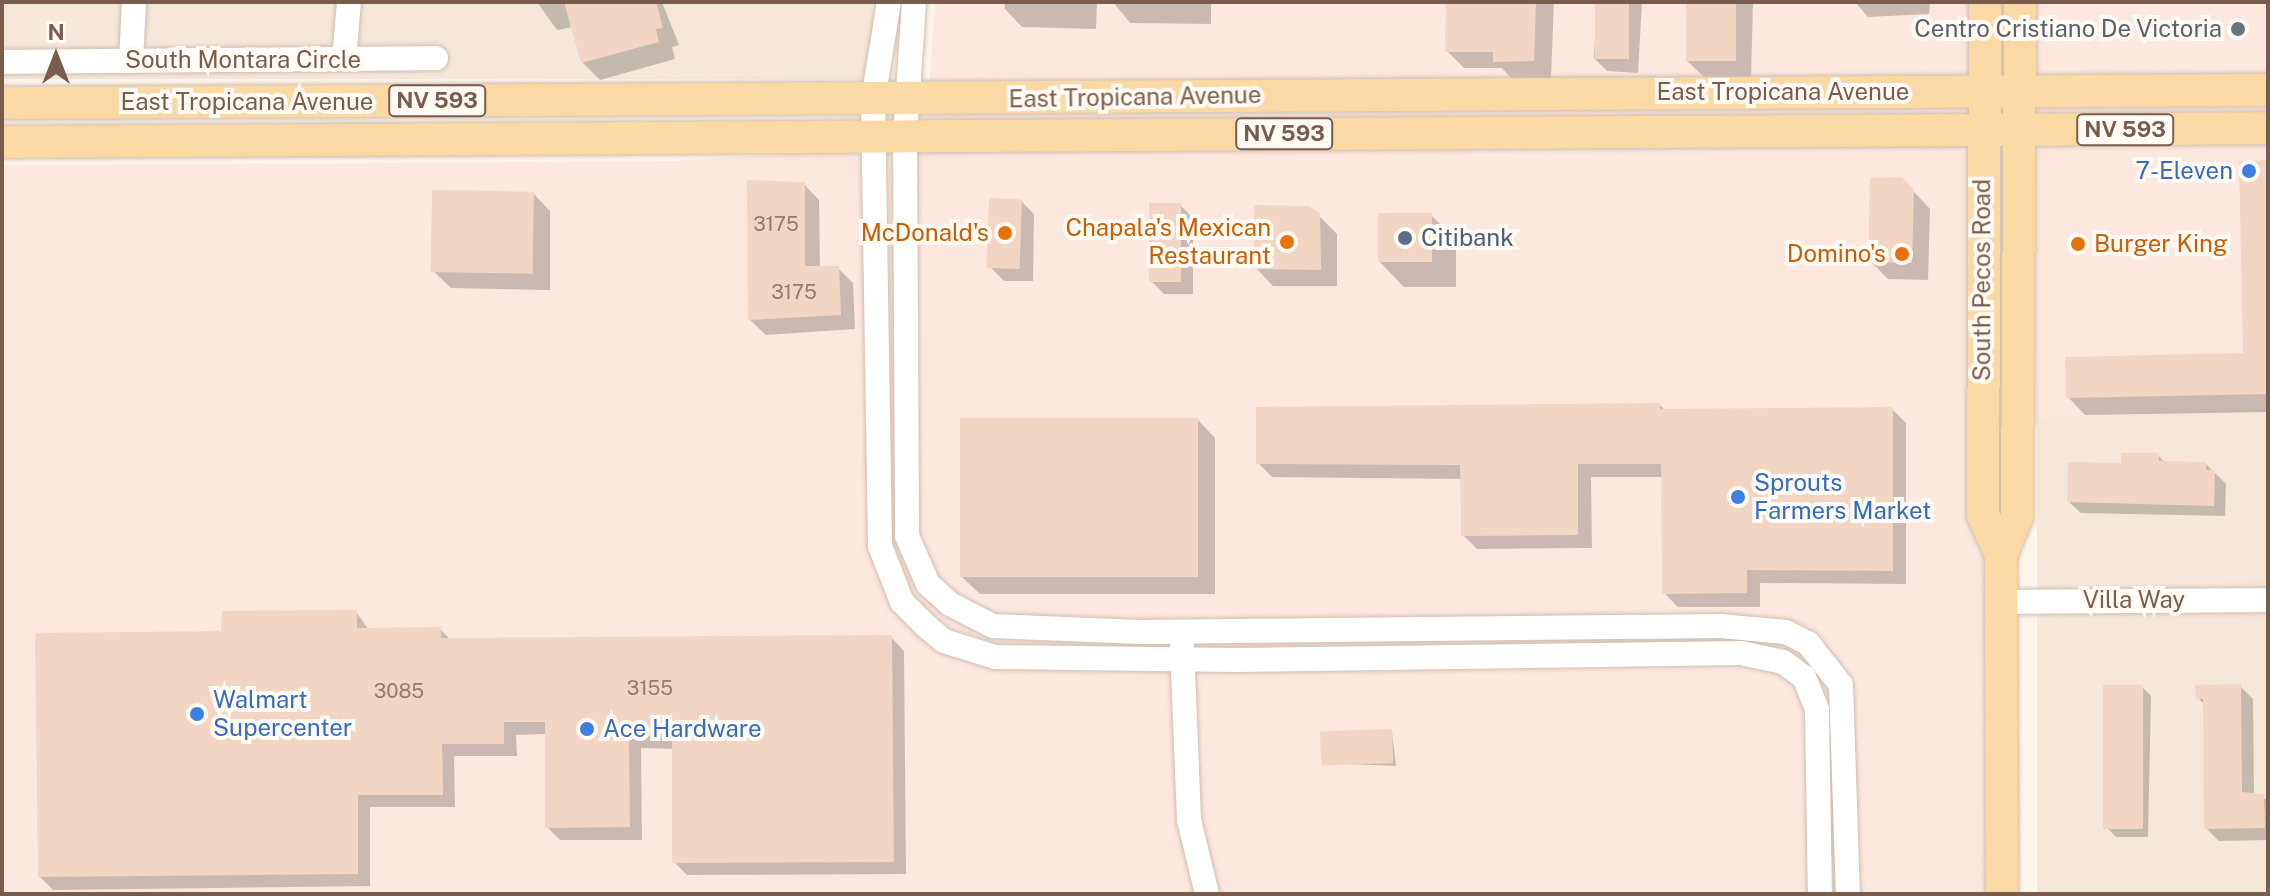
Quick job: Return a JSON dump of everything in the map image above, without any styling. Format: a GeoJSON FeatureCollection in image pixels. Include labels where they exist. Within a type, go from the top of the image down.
{"type":"FeatureCollection","features":[{"type":"Feature","properties":{"kind":"main road","name":"South Pecos Road"},"geometry":{"type":"LineString","coordinates":[[1985,2],[1982,93],[1983,515],[2001,555]]}},
{"type":"Feature","properties":{"kind":"main road","name":"South Pecos Road"},"geometry":{"type":"LineString","coordinates":[[2002,894],[2001,555],[2017,516],[2016,93],[2020,2]]}},
{"type":"Feature","properties":{"kind":"main road","name":"East Tropicana Avenue"},"geometry":{"type":"LineString","coordinates":[[2,103],[2268,90]]}},
{"type":"Feature","properties":{"kind":"main road"},"geometry":{"type":"LineString","coordinates":[[1244,135],[1262,121],[1397,111],[1424,94]]}},
{"type":"Feature","properties":{"kind":"main road"},"geometry":{"type":"LineString","coordinates":[[325,140],[341,126],[360,120],[486,101]]}},
{"type":"Feature","properties":{"kind":"main road","name":"East Tropicana Avenue"},"geometry":{"type":"LineString","coordinates":[[2,142],[2268,128]]}},
{"type":"Feature","properties":{"kind":"street"},"geometry":{"type":"LineString","coordinates":[[131,61],[134,2]]}},
{"type":"Feature","properties":{"kind":"street"},"geometry":{"type":"LineString","coordinates":[[344,59],[349,2]]}},
{"type":"Feature","properties":{"kind":"street"},"geometry":{"type":"LineString","coordinates":[[889,2],[873,100],[889,136],[913,558],[928,584],[950,604],[993,626],[1182,631],[1720,626],[1786,632],[1808,643],[1841,685],[1848,894]]}},
{"type":"Feature","properties":{"kind":"street"},"geometry":{"type":"LineString","coordinates":[[914,2],[905,100],[889,136],[880,546],[902,602],[944,641],[995,657],[1183,660],[1741,653],[1783,662],[1804,677],[1817,710],[1820,894]]}},
{"type":"Feature","properties":{"kind":"street","name":"South Montara Circle"},"geometry":{"type":"LineString","coordinates":[[2,62],[436,58]]}},
{"type":"Feature","properties":{"kind":"street","name":"Villa Way"},"geometry":{"type":"LineString","coordinates":[[2001,602],[2268,600]]}},
{"type":"Feature","properties":{"kind":"street"},"geometry":{"type":"LineString","coordinates":[[1182,631],[1189,820],[1207,894]]}},
{"type":"Feature","properties":{"kind":"shaded area"},"geometry":{"type":"Polygon","coordinates":[[[2,2],[873,2],[873,79],[2,79],[2,2]]]}},
{"type":"Feature","properties":{"kind":"shaded area"},"geometry":{"type":"Polygon","coordinates":[[[935,2],[2268,2],[2268,405],[2037,418],[2035,116],[1981,116],[2005,894],[2,894],[2,165],[674,161],[925,146],[935,2]]]}},
{"type":"Feature","properties":{"kind":"shaded area"},"geometry":{"type":"Polygon","coordinates":[[[2037,405],[2268,405],[2268,894],[2037,894],[2037,405]]]}},
{"type":"Feature","properties":{"kind":"building"},"geometry":{"type":"Polygon","coordinates":[[[564,2],[656,2],[663,28],[656,29],[659,42],[581,63],[564,2]]]}},
{"type":"Feature","properties":{"kind":"building"},"geometry":{"type":"Polygon","coordinates":[[[1446,2],[1536,2],[1534,61],[1493,62],[1493,52],[1445,52],[1446,2]]]}},
{"type":"Feature","properties":{"kind":"building"},"geometry":{"type":"Polygon","coordinates":[[[1595,2],[1629,2],[1629,59],[1595,59],[1595,2]]]}},
{"type":"Feature","properties":{"kind":"building"},"geometry":{"type":"Polygon","coordinates":[[[1686,2],[1736,2],[1736,61],[1686,61],[1686,2]]]}},
{"type":"Feature","properties":{"kind":"building"},"geometry":{"type":"Polygon","coordinates":[[[2268,160],[2268,394],[2066,398],[2065,357],[2243,353],[2239,161],[2268,160]]]}},
{"type":"Feature","properties":{"kind":"building"},"geometry":{"type":"Polygon","coordinates":[[[1902,177],[1914,190],[1912,263],[1868,262],[1870,178],[1902,177]]]}},
{"type":"Feature","properties":{"kind":"building"},"geometry":{"type":"Polygon","coordinates":[[[747,180],[805,182],[805,266],[839,266],[841,315],[748,320],[747,180]]]}},
{"type":"Feature","properties":{"kind":"building"},"geometry":{"type":"Polygon","coordinates":[[[432,190],[534,192],[533,274],[431,272],[432,190]]]}},
{"type":"Feature","properties":{"kind":"building","name":"McDonald's"},"geometry":{"type":"Polygon","coordinates":[[[989,198],[1022,199],[1020,269],[987,268],[989,198]]]}},
{"type":"Feature","properties":{"kind":"building"},"geometry":{"type":"Polygon","coordinates":[[[1149,203],[1181,203],[1181,282],[1149,282],[1149,203]]]}},
{"type":"Feature","properties":{"kind":"building","name":"Chapala's Mexican Restaurant"},"geometry":{"type":"Polygon","coordinates":[[[1254,205],[1309,206],[1320,214],[1321,270],[1254,269],[1254,205]]]}},
{"type":"Feature","properties":{"kind":"building","name":"Citibank"},"geometry":{"type":"Polygon","coordinates":[[[1378,213],[1432,213],[1432,262],[1378,262],[1378,213]]]}},
{"type":"Feature","properties":{"kind":"building"},"geometry":{"type":"Polygon","coordinates":[[[1660,403],[1660,409],[1893,407],[1893,571],[1747,570],[1747,593],[1662,594],[1661,464],[1578,464],[1578,535],[1461,536],[1460,465],[1256,464],[1256,407],[1660,403]]]}},
{"type":"Feature","properties":{"kind":"building"},"geometry":{"type":"Polygon","coordinates":[[[960,418],[1198,418],[1198,577],[960,577],[960,418]]]}},
{"type":"Feature","properties":{"kind":"building"},"geometry":{"type":"Polygon","coordinates":[[[2121,453],[2159,453],[2159,461],[2206,462],[2206,470],[2215,470],[2214,506],[2067,502],[2068,462],[2121,463],[2121,453]]]}},
{"type":"Feature","properties":{"kind":"building"},"geometry":{"type":"Polygon","coordinates":[[[357,610],[357,628],[441,627],[441,638],[892,635],[894,862],[672,863],[672,737],[629,736],[630,827],[545,828],[545,722],[504,722],[504,744],[442,744],[443,795],[358,795],[358,874],[38,877],[35,633],[221,631],[222,611],[357,610]]]}},
{"type":"Feature","properties":{"kind":"building"},"geometry":{"type":"Polygon","coordinates":[[[2241,684],[2242,792],[2264,794],[2265,828],[2204,829],[2203,699],[2196,699],[2195,685],[2241,684]]]}},
{"type":"Feature","properties":{"kind":"building"},"geometry":{"type":"Polygon","coordinates":[[[2103,685],[2143,685],[2143,829],[2103,829],[2103,685]]]}},
{"type":"Feature","properties":{"kind":"building"},"geometry":{"type":"Polygon","coordinates":[[[1392,729],[1393,763],[1321,765],[1320,732],[1392,729]]]}},
{"type":"Feature","properties":{"kind":"place","name":"Centro Cristiano De Victoria"},"geometry":{"type":"Point","coordinates":[2238,29]}},
{"type":"Feature","properties":{"kind":"place","name":"7-Eleven"},"geometry":{"type":"Point","coordinates":[2249,171]}},
{"type":"Feature","properties":{"kind":"place","name":"McDonald's"},"geometry":{"type":"Point","coordinates":[1005,233]}},
{"type":"Feature","properties":{"kind":"place","name":"Citibank"},"geometry":{"type":"Point","coordinates":[1405,238]}},
{"type":"Feature","properties":{"kind":"place","name":"Chapala's Mexican Restaurant"},"geometry":{"type":"Point","coordinates":[1287,242]}},
{"type":"Feature","properties":{"kind":"place","name":"Burger King"},"geometry":{"type":"Point","coordinates":[2078,244]}},
{"type":"Feature","properties":{"kind":"place","name":"Domino's"},"geometry":{"type":"Point","coordinates":[1902,254]}},
{"type":"Feature","properties":{"kind":"place","name":"Sprouts Farmers Market"},"geometry":{"type":"Point","coordinates":[1738,497]}},
{"type":"Feature","properties":{"kind":"place","name":"Walmart Supercenter"},"geometry":{"type":"Point","coordinates":[197,714]}},
{"type":"Feature","properties":{"kind":"place","name":"Ace Hardware"},"geometry":{"type":"Point","coordinates":[587,729]}}]}
